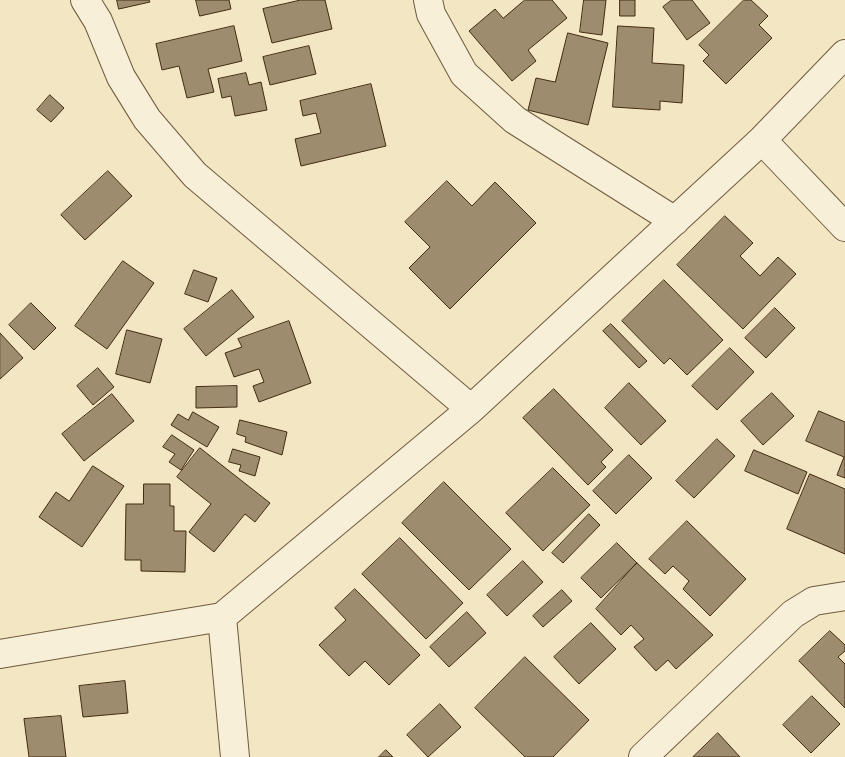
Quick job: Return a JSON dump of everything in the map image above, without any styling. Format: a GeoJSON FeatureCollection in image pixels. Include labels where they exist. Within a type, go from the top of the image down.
{"type":"FeatureCollection","features":[{"type":"Feature","properties":{"kind":"street"},"geometry":{"type":"LineString","coordinates":[[85,0],[98,21],[121,77],[147,119],[195,175],[471,409]]}},
{"type":"Feature","properties":{"kind":"street"},"geometry":{"type":"LineString","coordinates":[[428,0],[430,14],[464,74],[515,120],[676,221]]}},
{"type":"Feature","properties":{"kind":"street"},"geometry":{"type":"LineString","coordinates":[[0,654],[222,617],[471,409],[762,140],[845,54]]}},
{"type":"Feature","properties":{"kind":"street"},"geometry":{"type":"LineString","coordinates":[[762,140],[845,227]]}},
{"type":"Feature","properties":{"kind":"street"},"geometry":{"type":"LineString","coordinates":[[644,757],[793,614],[814,601],[845,596]]}},
{"type":"Feature","properties":{"kind":"street"},"geometry":{"type":"LineString","coordinates":[[222,617],[236,757]]}},
{"type":"Feature","properties":{"kind":"building"},"geometry":{"type":"Polygon","coordinates":[[[117,0],[149,0],[150,2],[119,9],[117,0]]]}},
{"type":"Feature","properties":{"kind":"building"},"geometry":{"type":"Polygon","coordinates":[[[196,0],[229,0],[231,9],[200,16],[196,0]]]}},
{"type":"Feature","properties":{"kind":"building"},"geometry":{"type":"Polygon","coordinates":[[[301,0],[325,0],[332,29],[272,43],[263,9],[301,0]]]}},
{"type":"Feature","properties":{"kind":"building"},"geometry":{"type":"Polygon","coordinates":[[[525,0],[552,0],[567,18],[528,50],[536,61],[512,81],[469,31],[495,9],[503,18],[525,0]]]}},
{"type":"Feature","properties":{"kind":"building"},"geometry":{"type":"Polygon","coordinates":[[[584,0],[606,0],[602,35],[580,32],[584,0]]]}},
{"type":"Feature","properties":{"kind":"building"},"geometry":{"type":"Polygon","coordinates":[[[620,0],[635,0],[635,16],[620,16],[620,0]]]}},
{"type":"Feature","properties":{"kind":"building"},"geometry":{"type":"Polygon","coordinates":[[[672,0],[692,0],[710,23],[687,40],[663,7],[672,0]]]}},
{"type":"Feature","properties":{"kind":"building"},"geometry":{"type":"Polygon","coordinates":[[[744,0],[751,0],[768,16],[759,25],[772,38],[726,84],[703,61],[709,55],[699,45],[744,0]]]}},
{"type":"Feature","properties":{"kind":"building"},"geometry":{"type":"Polygon","coordinates":[[[234,26],[242,61],[208,69],[214,92],[187,98],[179,66],[162,70],[156,44],[234,26]]]}},
{"type":"Feature","properties":{"kind":"building"},"geometry":{"type":"Polygon","coordinates":[[[618,26],[654,28],[652,63],[684,65],[682,103],[660,101],[660,110],[613,107],[618,26]]]}},
{"type":"Feature","properties":{"kind":"building"},"geometry":{"type":"Polygon","coordinates":[[[568,33],[608,43],[588,125],[528,110],[536,78],[555,82],[568,33]]]}},
{"type":"Feature","properties":{"kind":"building"},"geometry":{"type":"Polygon","coordinates":[[[309,46],[316,74],[270,85],[263,57],[309,46]]]}},
{"type":"Feature","properties":{"kind":"building"},"geometry":{"type":"Polygon","coordinates":[[[246,73],[249,85],[261,82],[267,110],[235,116],[231,96],[222,98],[218,79],[246,73]]]}},
{"type":"Feature","properties":{"kind":"building"},"geometry":{"type":"Polygon","coordinates":[[[371,84],[386,146],[301,166],[295,139],[321,133],[316,113],[303,116],[300,101],[371,84]]]}},
{"type":"Feature","properties":{"kind":"building"},"geometry":{"type":"Polygon","coordinates":[[[50,95],[64,108],[51,122],[37,110],[50,95]]]}},
{"type":"Feature","properties":{"kind":"building"},"geometry":{"type":"Polygon","coordinates":[[[108,171],[132,196],[85,240],[61,215],[108,171]]]}},
{"type":"Feature","properties":{"kind":"building"},"geometry":{"type":"Polygon","coordinates":[[[447,181],[472,206],[495,182],[536,223],[450,309],[409,268],[430,247],[405,222],[447,181]]]}},
{"type":"Feature","properties":{"kind":"building"},"geometry":{"type":"Polygon","coordinates":[[[725,216],[753,243],[740,256],[760,276],[778,257],[796,274],[743,329],[677,265],[725,216]]]}},
{"type":"Feature","properties":{"kind":"building"},"geometry":{"type":"Polygon","coordinates":[[[123,261],[154,283],[107,349],[75,326],[123,261]]]}},
{"type":"Feature","properties":{"kind":"building"},"geometry":{"type":"Polygon","coordinates":[[[194,270],[217,278],[208,302],[185,294],[194,270]]]}},
{"type":"Feature","properties":{"kind":"building"},"geometry":{"type":"Polygon","coordinates":[[[664,280],[723,340],[687,375],[670,358],[664,364],[622,321],[664,280]]]}},
{"type":"Feature","properties":{"kind":"building"},"geometry":{"type":"Polygon","coordinates":[[[232,290],[254,317],[206,356],[184,329],[232,290]]]}},
{"type":"Feature","properties":{"kind":"building"},"geometry":{"type":"Polygon","coordinates":[[[31,303],[56,328],[34,350],[9,325],[31,303]]]}},
{"type":"Feature","properties":{"kind":"building"},"geometry":{"type":"Polygon","coordinates":[[[775,308],[795,328],[766,358],[745,338],[775,308]]]}},
{"type":"Feature","properties":{"kind":"building"},"geometry":{"type":"Polygon","coordinates":[[[289,321],[311,383],[259,402],[253,386],[264,382],[259,369],[234,377],[225,353],[242,347],[238,339],[289,321]]]}},
{"type":"Feature","properties":{"kind":"building"},"geometry":{"type":"Polygon","coordinates":[[[611,324],[647,361],[639,368],[603,331],[611,324]]]}},
{"type":"Feature","properties":{"kind":"building"},"geometry":{"type":"Polygon","coordinates":[[[127,330],[162,339],[150,383],[116,374],[127,330]]]}},
{"type":"Feature","properties":{"kind":"building"},"geometry":{"type":"Polygon","coordinates":[[[0,333],[23,358],[0,379],[0,333]]]}},
{"type":"Feature","properties":{"kind":"building"},"geometry":{"type":"Polygon","coordinates":[[[730,348],[754,372],[717,410],[692,386],[730,348]]]}},
{"type":"Feature","properties":{"kind":"building"},"geometry":{"type":"Polygon","coordinates":[[[98,368],[114,387],[93,405],[77,386],[98,368]]]}},
{"type":"Feature","properties":{"kind":"building"},"geometry":{"type":"Polygon","coordinates":[[[629,383],[666,421],[641,445],[605,408],[629,383]]]}},
{"type":"Feature","properties":{"kind":"building"},"geometry":{"type":"Polygon","coordinates":[[[237,386],[237,407],[196,408],[196,387],[237,386]]]}},
{"type":"Feature","properties":{"kind":"building"},"geometry":{"type":"Polygon","coordinates":[[[554,389],[613,450],[601,462],[606,467],[588,485],[523,418],[554,389]]]}},
{"type":"Feature","properties":{"kind":"building"},"geometry":{"type":"Polygon","coordinates":[[[772,393],[794,416],[763,445],[741,421],[772,393]]]}},
{"type":"Feature","properties":{"kind":"building"},"geometry":{"type":"Polygon","coordinates":[[[112,394],[134,421],[84,461],[62,434],[112,394]]]}},
{"type":"Feature","properties":{"kind":"building"},"geometry":{"type":"Polygon","coordinates":[[[819,411],[845,422],[845,478],[837,475],[844,457],[806,441],[819,411]]]}},
{"type":"Feature","properties":{"kind":"building"},"geometry":{"type":"Polygon","coordinates":[[[193,412],[219,427],[207,447],[171,425],[178,414],[188,420],[193,412]]]}},
{"type":"Feature","properties":{"kind":"building"},"geometry":{"type":"Polygon","coordinates":[[[240,420],[287,432],[282,455],[245,442],[246,437],[237,434],[240,420]]]}},
{"type":"Feature","properties":{"kind":"building"},"geometry":{"type":"Polygon","coordinates":[[[172,435],[194,450],[181,470],[169,462],[175,454],[163,447],[172,435]]]}},
{"type":"Feature","properties":{"kind":"building"},"geometry":{"type":"Polygon","coordinates":[[[717,439],[735,456],[694,498],[676,481],[717,439]]]}},
{"type":"Feature","properties":{"kind":"building"},"geometry":{"type":"Polygon","coordinates":[[[200,448],[270,503],[255,522],[245,514],[214,552],[189,532],[211,504],[177,477],[200,448]]]}},
{"type":"Feature","properties":{"kind":"building"},"geometry":{"type":"Polygon","coordinates":[[[233,449],[260,457],[255,476],[239,471],[241,465],[229,462],[233,449]]]}},
{"type":"Feature","properties":{"kind":"building"},"geometry":{"type":"Polygon","coordinates":[[[754,450],[807,472],[798,494],[745,471],[754,450]]]}},
{"type":"Feature","properties":{"kind":"building"},"geometry":{"type":"Polygon","coordinates":[[[629,455],[652,478],[616,514],[593,491],[629,455]]]}},
{"type":"Feature","properties":{"kind":"building"},"geometry":{"type":"Polygon","coordinates":[[[93,466],[124,486],[82,547],[39,517],[56,492],[69,501],[93,466]]]}},
{"type":"Feature","properties":{"kind":"building"},"geometry":{"type":"Polygon","coordinates":[[[553,468],[590,505],[543,551],[506,513],[553,468]]]}},
{"type":"Feature","properties":{"kind":"building"},"geometry":{"type":"Polygon","coordinates":[[[810,474],[845,489],[845,554],[787,529],[810,474]]]}},
{"type":"Feature","properties":{"kind":"building"},"geometry":{"type":"Polygon","coordinates":[[[444,482],[511,549],[469,590],[402,523],[444,482]]]}},
{"type":"Feature","properties":{"kind":"building"},"geometry":{"type":"Polygon","coordinates":[[[144,484],[170,484],[170,506],[174,506],[174,531],[186,531],[185,572],[141,571],[141,560],[125,560],[126,504],[143,504],[144,484]]]}},
{"type":"Feature","properties":{"kind":"building"},"geometry":{"type":"Polygon","coordinates":[[[589,514],[600,525],[563,563],[552,553],[589,514]]]}},
{"type":"Feature","properties":{"kind":"building"},"geometry":{"type":"Polygon","coordinates":[[[687,521],[746,579],[710,616],[683,589],[689,581],[673,566],[665,574],[649,559],[687,521]]]}},
{"type":"Feature","properties":{"kind":"building"},"geometry":{"type":"Polygon","coordinates":[[[400,538],[463,603],[426,639],[362,574],[400,538]]]}},
{"type":"Feature","properties":{"kind":"building"},"geometry":{"type":"Polygon","coordinates":[[[617,543],[637,563],[601,598],[581,578],[617,543]]]}},
{"type":"Feature","properties":{"kind":"building"},"geometry":{"type":"Polygon","coordinates":[[[523,561],[543,582],[507,616],[487,595],[523,561]]]}},
{"type":"Feature","properties":{"kind":"building"},"geometry":{"type":"Polygon","coordinates":[[[637,563],[713,635],[676,669],[668,660],[656,671],[634,647],[644,639],[631,625],[621,635],[596,609],[637,563]]]}},
{"type":"Feature","properties":{"kind":"building"},"geometry":{"type":"Polygon","coordinates":[[[355,589],[420,655],[389,685],[365,661],[349,676],[319,645],[346,620],[335,608],[355,589]]]}},
{"type":"Feature","properties":{"kind":"building"},"geometry":{"type":"Polygon","coordinates":[[[562,590],[572,601],[543,627],[533,616],[562,590]]]}},
{"type":"Feature","properties":{"kind":"building"},"geometry":{"type":"Polygon","coordinates":[[[467,612],[486,633],[449,667],[430,647],[467,612]]]}},
{"type":"Feature","properties":{"kind":"building"},"geometry":{"type":"Polygon","coordinates":[[[591,623],[616,649],[579,684],[554,657],[591,623]]]}},
{"type":"Feature","properties":{"kind":"building"},"geometry":{"type":"Polygon","coordinates":[[[830,631],[845,645],[845,651],[838,657],[845,664],[845,708],[799,661],[830,631]]]}},
{"type":"Feature","properties":{"kind":"building"},"geometry":{"type":"Polygon","coordinates":[[[525,657],[589,720],[553,757],[525,757],[475,708],[525,657]]]}},
{"type":"Feature","properties":{"kind":"building"},"geometry":{"type":"Polygon","coordinates":[[[125,681],[128,713],[83,717],[79,686],[125,681]]]}},
{"type":"Feature","properties":{"kind":"building"},"geometry":{"type":"Polygon","coordinates":[[[812,696],[840,724],[811,753],[783,725],[812,696]]]}},
{"type":"Feature","properties":{"kind":"building"},"geometry":{"type":"Polygon","coordinates":[[[440,704],[461,727],[428,757],[407,735],[440,704]]]}},
{"type":"Feature","properties":{"kind":"building"},"geometry":{"type":"Polygon","coordinates":[[[61,716],[66,757],[29,757],[24,719],[61,716]]]}},
{"type":"Feature","properties":{"kind":"building"},"geometry":{"type":"Polygon","coordinates":[[[718,733],[740,757],[693,757],[718,733]]]}},
{"type":"Feature","properties":{"kind":"building"},"geometry":{"type":"Polygon","coordinates":[[[386,750],[393,757],[379,757],[386,750]]]}}]}
